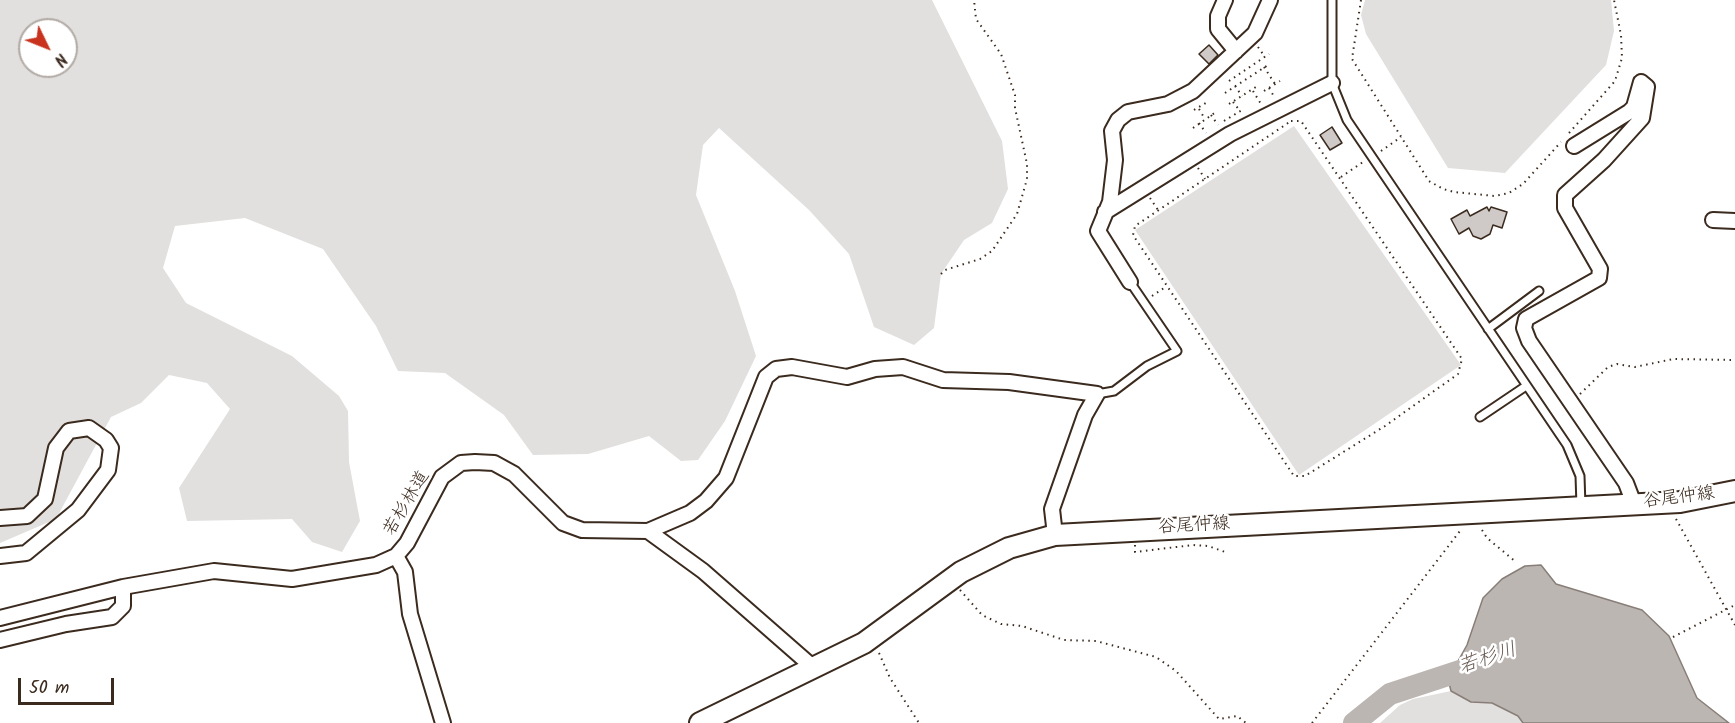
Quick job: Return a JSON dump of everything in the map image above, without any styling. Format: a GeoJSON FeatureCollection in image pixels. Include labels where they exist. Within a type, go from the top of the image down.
{"type":"FeatureCollection","features":[{"type":"Feature","properties":{"kind":"main road","name":"谷尾仲線"},"geometry":{"type":"LineString","coordinates":[[700,723],[815,669],[872,637],[951,579],[1009,548],[1055,535],[1672,502],[1735,492]]}},
{"type":"Feature","properties":{"kind":"street"},"geometry":{"type":"LineString","coordinates":[[1225,0],[1218,16],[1218,29],[1236,51]]}},
{"type":"Feature","properties":{"kind":"street"},"geometry":{"type":"LineString","coordinates":[[1130,282],[1098,231],[1110,202],[1115,160],[1112,131],[1118,120],[1128,112],[1177,100],[1193,91],[1255,33],[1270,0]]}},
{"type":"Feature","properties":{"kind":"street"},"geometry":{"type":"LineString","coordinates":[[1568,144],[1629,112],[1634,106],[1641,82],[1647,87],[1642,118],[1604,160],[1565,195],[1565,208],[1600,269],[1599,278],[1526,318],[1524,328],[1529,341],[1626,483],[1634,504]]}},
{"type":"Feature","properties":{"kind":"street"},"geometry":{"type":"LineString","coordinates":[[1106,212],[1230,134],[1332,83]]}},
{"type":"Feature","properties":{"kind":"street"},"geometry":{"type":"LineString","coordinates":[[1713,220],[1735,220]]}},
{"type":"Feature","properties":{"kind":"street"},"geometry":{"type":"LineString","coordinates":[[648,531],[690,513],[706,501],[726,478],[766,377],[776,369],[792,366],[847,377],[875,369],[903,367],[943,380],[1009,382],[1098,394],[1085,415],[1052,509],[1055,535]]}},
{"type":"Feature","properties":{"kind":"street"},"geometry":{"type":"LineString","coordinates":[[0,518],[27,516],[45,499],[56,448],[69,431],[89,428],[106,440],[111,448],[108,470],[78,510],[26,554],[0,556]]}},
{"type":"Feature","properties":{"kind":"street","name":"若杉林道"},"geometry":{"type":"LineString","coordinates":[[0,618],[123,587],[214,571],[292,579],[376,565],[396,556],[407,543],[442,477],[460,463],[494,463],[514,474],[563,523],[582,530],[648,531]]}},
{"type":"Feature","properties":{"kind":"street"},"geometry":{"type":"LineString","coordinates":[[648,531],[711,578],[815,669]]}},
{"type":"Feature","properties":{"kind":"street"},"geometry":{"type":"LineString","coordinates":[[396,556],[405,572],[410,614],[443,723]]}},
{"type":"Feature","properties":{"kind":"street"},"geometry":{"type":"LineString","coordinates":[[0,640],[66,624],[111,617],[123,606],[123,587]]}},
{"type":"Feature","properties":{"kind":"lane"},"geometry":{"type":"LineString","coordinates":[[1332,0],[1332,83],[1347,120],[1575,459],[1581,476],[1581,506]]}},
{"type":"Feature","properties":{"kind":"lane"},"geometry":{"type":"LineString","coordinates":[[1098,394],[1114,391],[1147,366],[1177,351],[1130,282]]}},
{"type":"Feature","properties":{"kind":"lane"},"geometry":{"type":"LineString","coordinates":[[1488,329],[1539,291]]}},
{"type":"Feature","properties":{"kind":"lane"},"geometry":{"type":"LineString","coordinates":[[1480,417],[1526,386]]}},
{"type":"Feature","properties":{"kind":"path"},"geometry":{"type":"LineString","coordinates":[[941,274],[945,270],[980,259],[992,251],[1017,214],[1027,179],[1025,149],[1011,82],[1001,54],[976,19],[974,0]]}},
{"type":"Feature","properties":{"kind":"path"},"geometry":{"type":"LineString","coordinates":[[1361,0],[1353,59],[1430,181],[1443,189],[1465,193],[1495,196],[1509,193],[1568,144]]}},
{"type":"Feature","properties":{"kind":"path"},"geometry":{"type":"LineString","coordinates":[[1569,133],[1615,81],[1622,58],[1621,35],[1614,0]]}},
{"type":"Feature","properties":{"kind":"path"},"geometry":{"type":"LineString","coordinates":[[1229,81],[1269,54]]}},
{"type":"Feature","properties":{"kind":"path"},"geometry":{"type":"LineString","coordinates":[[1225,93],[1268,64]]}},
{"type":"Feature","properties":{"kind":"path"},"geometry":{"type":"LineString","coordinates":[[1264,67],[1275,84]]}},
{"type":"Feature","properties":{"kind":"path"},"geometry":{"type":"LineString","coordinates":[[1245,70],[1250,76]]}},
{"type":"Feature","properties":{"kind":"path"},"geometry":{"type":"LineString","coordinates":[[1264,91],[1280,81]]}},
{"type":"Feature","properties":{"kind":"path"},"geometry":{"type":"LineString","coordinates":[[1235,86],[1242,96]]}},
{"type":"Feature","properties":{"kind":"path"},"geometry":{"type":"LineString","coordinates":[[1269,88],[1275,98]]}},
{"type":"Feature","properties":{"kind":"path"},"geometry":{"type":"LineString","coordinates":[[1229,104],[1254,89],[1262,106]]}},
{"type":"Feature","properties":{"kind":"path"},"geometry":{"type":"LineString","coordinates":[[1205,119],[1196,109],[1209,101]]}},
{"type":"Feature","properties":{"kind":"path"},"geometry":{"type":"LineString","coordinates":[[1233,102],[1240,111]]}},
{"type":"Feature","properties":{"kind":"path"},"geometry":{"type":"LineString","coordinates":[[1193,128],[1216,112]]}},
{"type":"Feature","properties":{"kind":"path"},"geometry":{"type":"LineString","coordinates":[[1211,115],[1218,125]]}},
{"type":"Feature","properties":{"kind":"path"},"geometry":{"type":"LineString","coordinates":[[1291,121],[1301,121],[1462,360],[1458,374],[1385,426],[1305,476],[1294,476],[1167,286],[1133,235],[1135,226],[1291,121]]}},
{"type":"Feature","properties":{"kind":"path"},"geometry":{"type":"LineString","coordinates":[[1199,123],[1206,133]]}},
{"type":"Feature","properties":{"kind":"path"},"geometry":{"type":"LineString","coordinates":[[1144,302],[1167,286]]}},
{"type":"Feature","properties":{"kind":"path"},"geometry":{"type":"LineString","coordinates":[[1571,403],[1608,367],[1617,364],[1635,367],[1673,359],[1735,360]]}},
{"type":"Feature","properties":{"kind":"path"},"geometry":{"type":"LineString","coordinates":[[1672,502],[1677,525],[1735,625]]}},
{"type":"Feature","properties":{"kind":"path"},"geometry":{"type":"LineString","coordinates":[[1312,723],[1473,512],[1487,538],[1516,562]]}},
{"type":"Feature","properties":{"kind":"path"},"geometry":{"type":"LineString","coordinates":[[1135,530],[1135,552],[1193,545],[1209,546],[1225,552]]}},
{"type":"Feature","properties":{"kind":"path"},"geometry":{"type":"LineString","coordinates":[[951,579],[974,608],[1001,624],[1022,626],[1064,640],[1107,643],[1156,657],[1176,671],[1219,719],[1237,716],[1246,723]]}},
{"type":"Feature","properties":{"kind":"path"},"geometry":{"type":"LineString","coordinates":[[1673,637],[1735,604]]}},
{"type":"Feature","properties":{"kind":"path"},"geometry":{"type":"LineString","coordinates":[[872,637],[890,678],[919,723]]}},
{"type":"Feature","properties":{"kind":"shaded area"},"geometry":{"type":"Polygon","coordinates":[[[0,0],[932,0],[1002,141],[1008,189],[992,223],[964,240],[941,274],[934,328],[914,345],[874,327],[849,254],[809,210],[719,128],[703,145],[696,195],[735,291],[756,356],[725,421],[698,460],[681,461],[649,436],[588,454],[533,455],[504,415],[445,373],[398,371],[376,326],[323,249],[245,218],[175,226],[163,268],[186,303],[292,356],[339,396],[348,411],[349,462],[360,521],[342,552],[312,542],[292,519],[187,521],[179,488],[230,409],[207,383],[169,375],[141,403],[111,417],[56,519],[0,543],[0,0]]]}},
{"type":"Feature","properties":{"kind":"shaded area"},"geometry":{"type":"Polygon","coordinates":[[[1365,0],[1611,0],[1614,31],[1606,65],[1505,173],[1448,168],[1366,34],[1361,15],[1365,0]]]}},
{"type":"Feature","properties":{"kind":"shaded area"},"geometry":{"type":"Polygon","coordinates":[[[1294,126],[1461,365],[1299,475],[1135,230],[1294,126]]]}},
{"type":"Feature","properties":{"kind":"shaded area"},"geometry":{"type":"Polygon","coordinates":[[[1451,691],[1471,702],[1492,703],[1518,716],[1523,723],[1380,723],[1400,705],[1413,699],[1451,691]]]}},
{"type":"Feature","properties":{"kind":"water"},"geometry":{"type":"Polygon","coordinates":[[[1541,565],[1556,584],[1642,610],[1669,636],[1697,698],[1729,723],[1523,723],[1518,716],[1492,703],[1471,702],[1451,691],[1448,679],[1467,645],[1483,598],[1502,579],[1525,566],[1541,565]]]}},
{"type":"Feature","properties":{"kind":"building"},"geometry":{"type":"Polygon","coordinates":[[[1209,45],[1218,55],[1209,64],[1199,54],[1209,45]]]}},
{"type":"Feature","properties":{"kind":"building"},"geometry":{"type":"Polygon","coordinates":[[[1332,127],[1342,143],[1330,150],[1320,135],[1332,127]]]}},
{"type":"Feature","properties":{"kind":"building"},"geometry":{"type":"Polygon","coordinates":[[[1487,207],[1489,211],[1491,207],[1507,212],[1502,228],[1493,225],[1490,234],[1481,239],[1473,236],[1469,228],[1459,234],[1451,219],[1467,210],[1470,216],[1487,207]]]}},
{"type":"Feature","properties":{"kind":"waterway","name":"若杉川"},"geometry":{"type":"LineString","coordinates":[[1354,723],[1390,694],[1466,669],[1480,661]]}}]}
